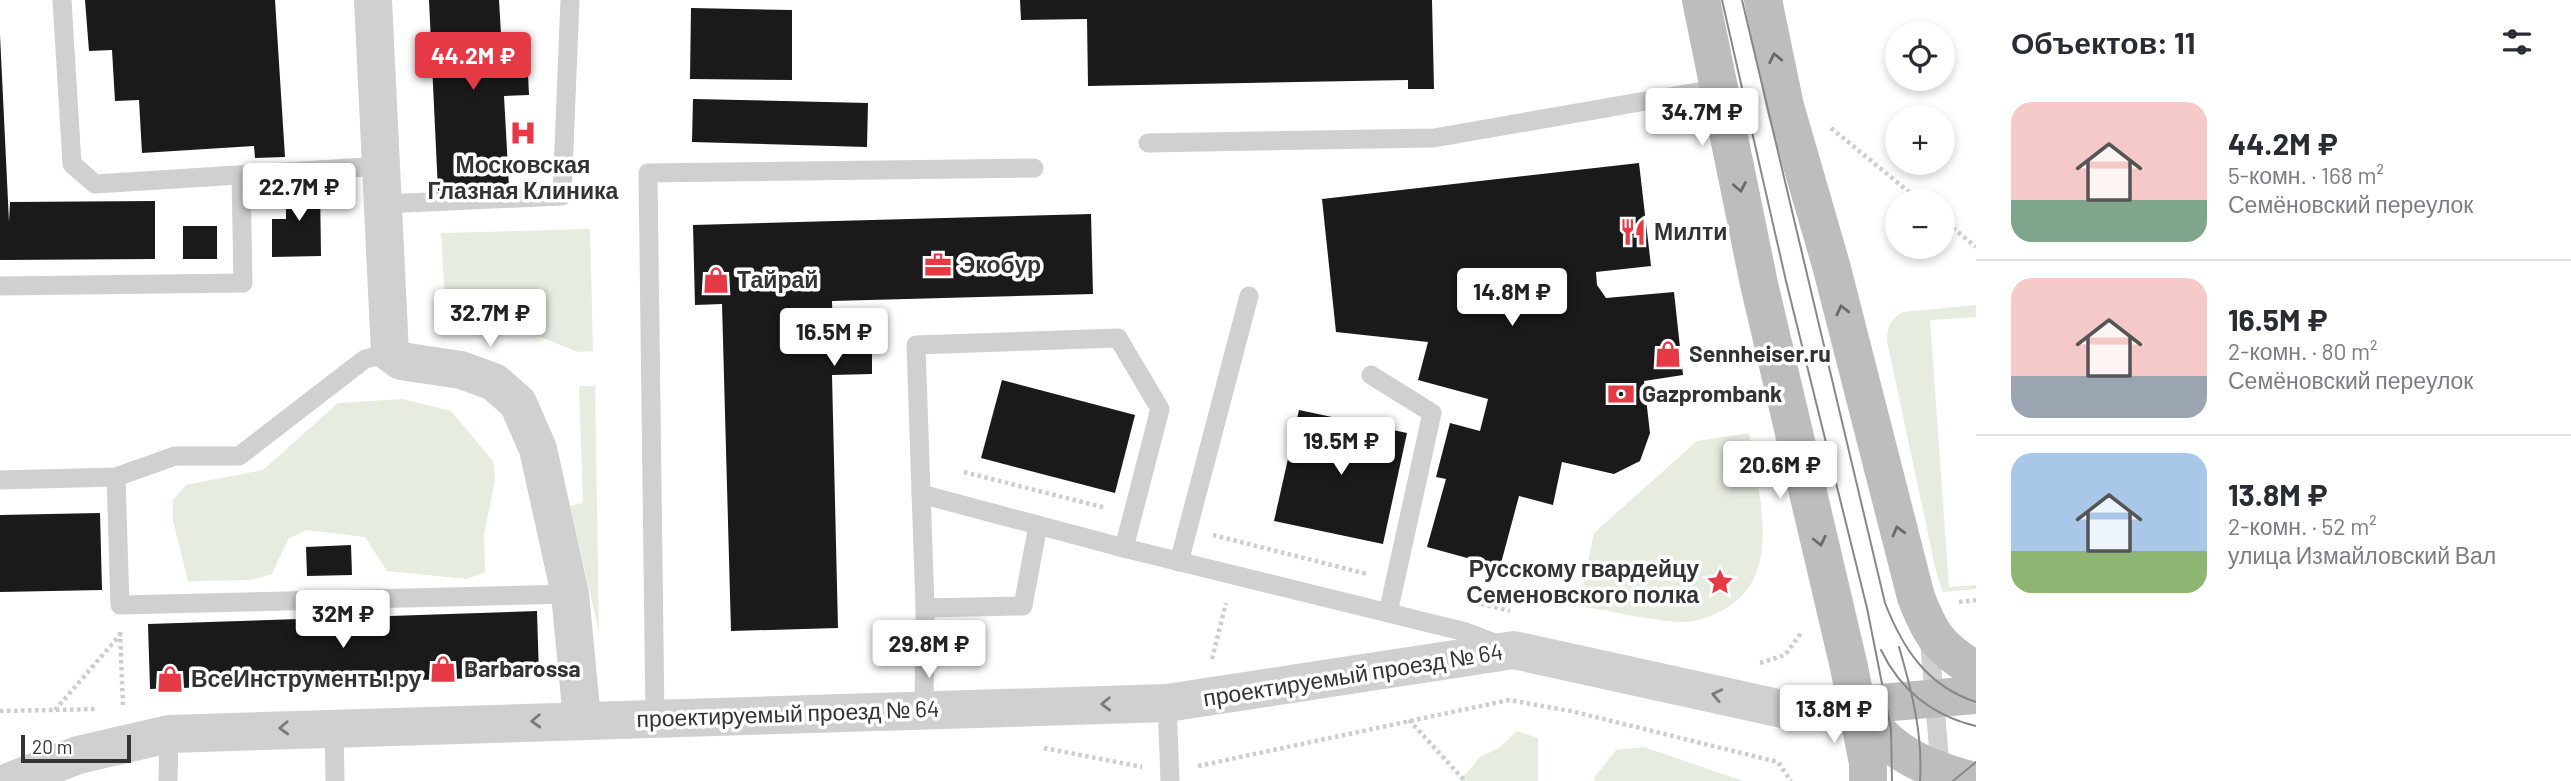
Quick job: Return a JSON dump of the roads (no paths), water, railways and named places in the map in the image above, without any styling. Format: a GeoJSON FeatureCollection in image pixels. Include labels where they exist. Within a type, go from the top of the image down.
{"type":"FeatureCollection","features":[{"type":"Feature","properties":{"kind":"main road"},"geometry":{"type":"LineString","coordinates":[[1701,0],[1759,284],[1857,705],[1868,763],[1868,781]]}},
{"type":"Feature","properties":{"kind":"main road"},"geometry":{"type":"LineString","coordinates":[[1763,0],[1785,106],[1831,265],[1916,597],[1929,631],[1942,648],[1976,670]]}},
{"type":"Feature","properties":{"kind":"main road"},"geometry":{"type":"LineString","coordinates":[[1857,705],[1976,695]]}},
{"type":"Feature","properties":{"kind":"main road"},"geometry":{"type":"LineString","coordinates":[[1857,705],[1884,741],[1952,778]]}},
{"type":"Feature","properties":{"kind":"street"},"geometry":{"type":"LineString","coordinates":[[373,0],[390,353],[401,360],[461,370],[495,382],[518,403],[538,450],[570,594],[582,719]]}},
{"type":"Feature","properties":{"kind":"street","name":"проектируемый проезд № 64"},"geometry":{"type":"LineString","coordinates":[[11,781],[78,755],[169,734],[582,719],[1167,703],[1514,650],[1782,709],[1857,705]]}},
{"type":"Feature","properties":{"kind":"lane"},"geometry":{"type":"LineString","coordinates":[[62,0],[72,164],[95,184],[381,166]]}},
{"type":"Feature","properties":{"kind":"lane"},"geometry":{"type":"LineString","coordinates":[[383,204],[562,196],[570,0]]}},
{"type":"Feature","properties":{"kind":"lane"},"geometry":{"type":"LineString","coordinates":[[1148,143],[1434,138],[1720,88]]}},
{"type":"Feature","properties":{"kind":"lane"},"geometry":{"type":"LineString","coordinates":[[655,718],[648,173],[1034,168]]}},
{"type":"Feature","properties":{"kind":"lane"},"geometry":{"type":"LineString","coordinates":[[0,286],[243,283],[241,175]]}},
{"type":"Feature","properties":{"kind":"lane"},"geometry":{"type":"LineString","coordinates":[[1179,562],[1249,296]]}},
{"type":"Feature","properties":{"kind":"lane"},"geometry":{"type":"LineString","coordinates":[[924,710],[925,608],[916,345],[1118,338],[1160,409],[1124,548]]}},
{"type":"Feature","properties":{"kind":"lane"},"geometry":{"type":"LineString","coordinates":[[0,480],[116,477],[174,456],[239,456],[365,359],[390,353]]}},
{"type":"Feature","properties":{"kind":"lane"},"geometry":{"type":"LineString","coordinates":[[1371,375],[1432,413],[1388,613]]}},
{"type":"Feature","properties":{"kind":"lane"},"geometry":{"type":"LineString","coordinates":[[116,477],[120,605],[570,594]]}},
{"type":"Feature","properties":{"kind":"lane"},"geometry":{"type":"LineString","coordinates":[[921,494],[1179,562],[1466,632],[1514,650]]}},
{"type":"Feature","properties":{"kind":"lane"},"geometry":{"type":"LineString","coordinates":[[925,608],[1023,606],[1038,525]]}},
{"type":"Feature","properties":{"kind":"lane"},"geometry":{"type":"LineString","coordinates":[[1929,631],[1935,699],[1952,778]]}},
{"type":"Feature","properties":{"kind":"lane"},"geometry":{"type":"LineString","coordinates":[[1167,703],[1170,781]]}},
{"type":"Feature","properties":{"kind":"lane"},"geometry":{"type":"LineString","coordinates":[[334,727],[335,781]]}},
{"type":"Feature","properties":{"kind":"lane"},"geometry":{"type":"LineString","coordinates":[[168,781],[169,734]]}},
{"type":"Feature","properties":{"kind":"tram line"},"geometry":{"type":"LineString","coordinates":[[1722,0],[1786,281],[1867,608],[1891,729],[1892,781]]}},
{"type":"Feature","properties":{"kind":"tram line"},"geometry":{"type":"LineString","coordinates":[[1742,0],[1885,603],[1900,636],[1930,676],[1959,695],[1976,702]]}},
{"type":"Feature","properties":{"kind":"tram line"},"geometry":{"type":"LineString","coordinates":[[1899,647],[1918,730],[1920,781]]}},
{"type":"Feature","properties":{"kind":"tram line"},"geometry":{"type":"LineString","coordinates":[[1881,650],[1898,677],[1920,699],[1946,716],[1976,726]]}},
{"type":"Feature","properties":{"kind":"tram line"},"geometry":{"type":"LineString","coordinates":[[1953,781],[1976,762]]}},
{"type":"Feature","properties":{"kind":"place","name":"Московская Глазная Клиника"},"geometry":{"type":"Point","coordinates":[523,133]}},
{"type":"Feature","properties":{"kind":"place","name":"Милти"},"geometry":{"type":"Point","coordinates":[1633,232]}},
{"type":"Feature","properties":{"kind":"place","name":"Экобур"},"geometry":{"type":"Point","coordinates":[938,265]}},
{"type":"Feature","properties":{"kind":"place","name":"Тайрай"},"geometry":{"type":"Point","coordinates":[716,280]}},
{"type":"Feature","properties":{"kind":"place","name":"Sennheiser.ru"},"geometry":{"type":"Point","coordinates":[1668,354]}},
{"type":"Feature","properties":{"kind":"place","name":"Gazprombank"},"geometry":{"type":"Point","coordinates":[1621,394]}},
{"type":"Feature","properties":{"kind":"place","name":"Русскому гвардейцу Семеновского полка"},"geometry":{"type":"Point","coordinates":[1720,582]}},
{"type":"Feature","properties":{"kind":"place","name":"Barbarossa"},"geometry":{"type":"Point","coordinates":[443,669]}},
{"type":"Feature","properties":{"kind":"place","name":"ВсеИнструменты.ру"},"geometry":{"type":"Point","coordinates":[170,679]}}]}
